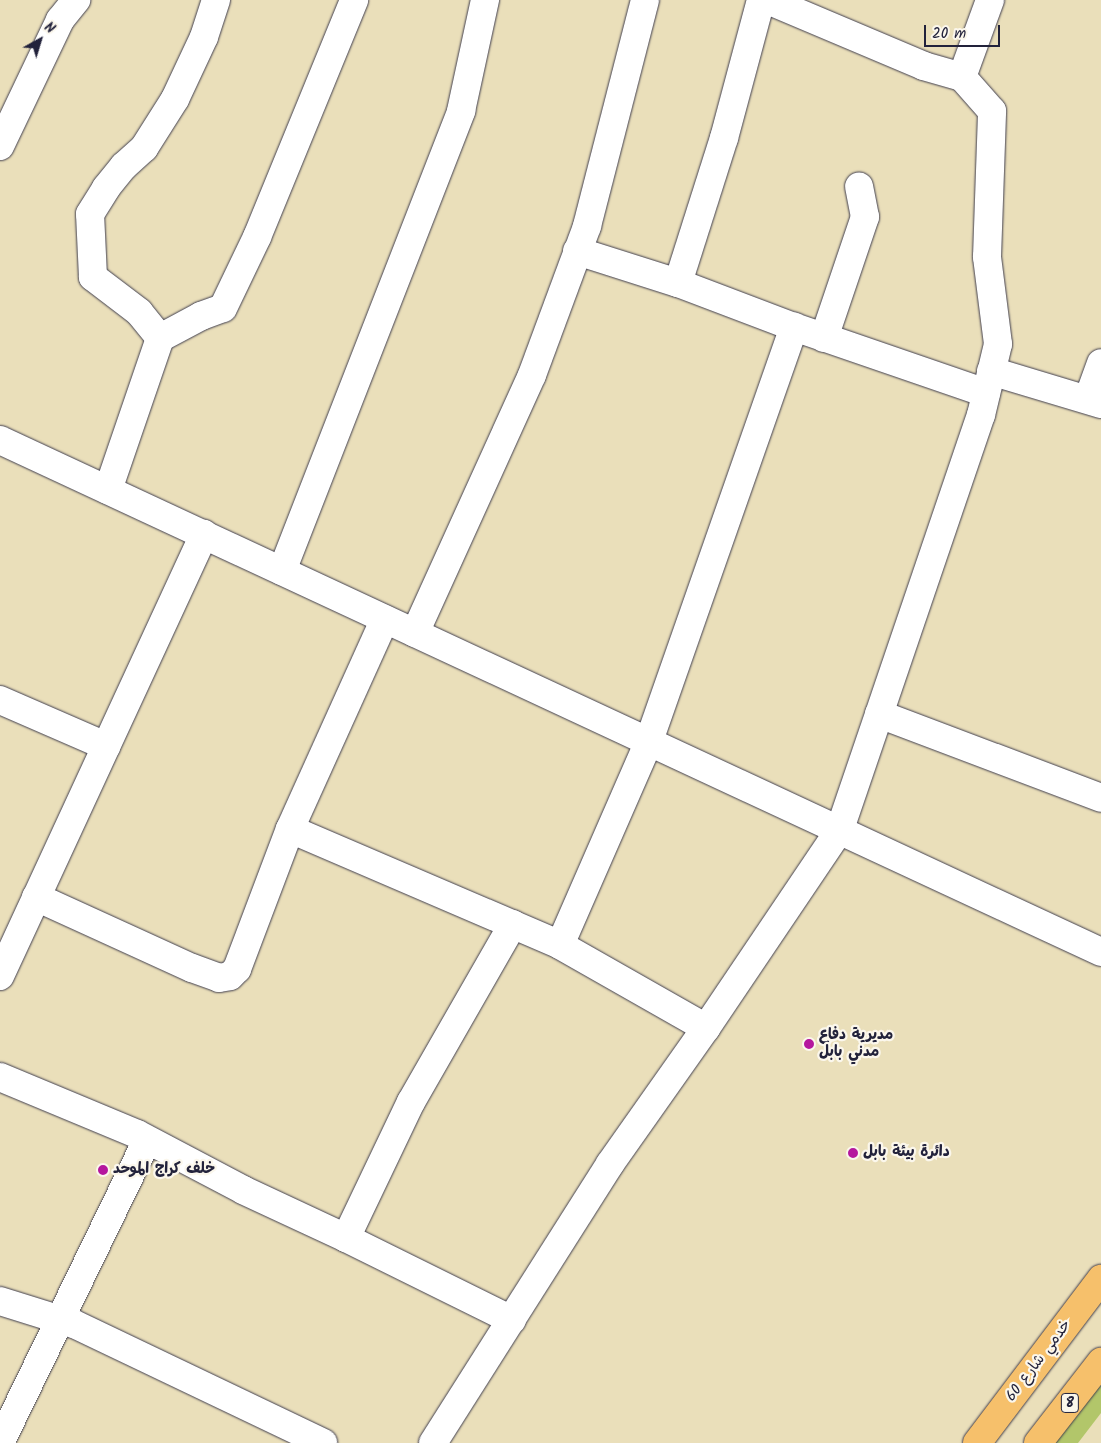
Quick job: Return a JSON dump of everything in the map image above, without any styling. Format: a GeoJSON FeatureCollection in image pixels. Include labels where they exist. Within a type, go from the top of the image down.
{"type":"FeatureCollection","features":[{"type":"Feature","properties":{"kind":"main road","name":"خدمي شارع 60"},"geometry":{"type":"LineString","coordinates":[[977,1443],[1101,1279]]}},
{"type":"Feature","properties":{"kind":"main road","name":"8"},"geometry":{"type":"LineString","coordinates":[[1038,1443],[1101,1362]]}},
{"type":"Feature","properties":{"kind":"street"},"geometry":{"type":"LineString","coordinates":[[0,146],[60,20],[76,0]]}},
{"type":"Feature","properties":{"kind":"street"},"geometry":{"type":"LineString","coordinates":[[160,338],[139,312],[93,277],[90,214],[106,188],[124,166],[144,148],[175,99],[204,36],[216,0]]}},
{"type":"Feature","properties":{"kind":"street"},"geometry":{"type":"LineString","coordinates":[[108,490],[160,338],[223,308],[257,237],[354,0]]}},
{"type":"Feature","properties":{"kind":"street"},"geometry":{"type":"LineString","coordinates":[[282,571],[461,111],[485,0]]}},
{"type":"Feature","properties":{"kind":"street"},"geometry":{"type":"LineString","coordinates":[[415,633],[532,375],[589,216],[645,0]]}},
{"type":"Feature","properties":{"kind":"street"},"geometry":{"type":"LineString","coordinates":[[678,283],[724,138],[760,0]]}},
{"type":"Feature","properties":{"kind":"street"},"geometry":{"type":"LineString","coordinates":[[433,1443],[610,1164],[706,1028],[840,829],[989,382],[998,344],[987,257],[992,111],[962,77],[924,66],[768,0]]}},
{"type":"Feature","properties":{"kind":"street"},"geometry":{"type":"LineString","coordinates":[[962,77],[990,0]]}},
{"type":"Feature","properties":{"kind":"street"},"geometry":{"type":"LineString","coordinates":[[824,338],[865,217],[859,187]]}},
{"type":"Feature","properties":{"kind":"street"},"geometry":{"type":"LineString","coordinates":[[577,251],[678,283],[824,338],[989,382],[1094,401],[1101,363]]}},
{"type":"Feature","properties":{"kind":"street"},"geometry":{"type":"LineString","coordinates":[[560,945],[649,741],[794,327]]}},
{"type":"Feature","properties":{"kind":"street"},"geometry":{"type":"LineString","coordinates":[[0,440],[1100,948]]}},
{"type":"Feature","properties":{"kind":"street"},"geometry":{"type":"LineString","coordinates":[[0,976],[204,534]]}},
{"type":"Feature","properties":{"kind":"street"},"geometry":{"type":"LineString","coordinates":[[36,898],[192,968],[219,978],[230,976],[237,969],[290,829],[385,619]]}},
{"type":"Feature","properties":{"kind":"street"},"geometry":{"type":"LineString","coordinates":[[0,700],[106,746]]}},
{"type":"Feature","properties":{"kind":"street"},"geometry":{"type":"LineString","coordinates":[[879,714],[1101,798]]}},
{"type":"Feature","properties":{"kind":"street"},"geometry":{"type":"LineString","coordinates":[[290,829],[560,945],[706,1028]]}},
{"type":"Feature","properties":{"kind":"street"},"geometry":{"type":"LineString","coordinates":[[346,1238],[411,1102],[513,924]]}},
{"type":"Feature","properties":{"kind":"street"},"geometry":{"type":"LineString","coordinates":[[0,1076],[148,1140],[243,1190],[346,1238],[512,1320]]}},
{"type":"Feature","properties":{"kind":"street"},"geometry":{"type":"LineString","coordinates":[[0,1443],[59,1318],[148,1140]]}},
{"type":"Feature","properties":{"kind":"street"},"geometry":{"type":"LineString","coordinates":[[0,1301],[59,1318],[323,1443]]}},
{"type":"Feature","properties":{"kind":"green space"},"geometry":{"type":"Polygon","coordinates":[[[1101,1376],[1101,1413],[1078,1443],[1050,1443],[1101,1376]]]}},
{"type":"Feature","properties":{"kind":"place","name":"مديرية دفاع مدني بابل"},"geometry":{"type":"Point","coordinates":[809,1044]}},
{"type":"Feature","properties":{"kind":"place","name":"دائرة بيئة بابل"},"geometry":{"type":"Point","coordinates":[853,1153]}},
{"type":"Feature","properties":{"kind":"place","name":"خلف كراج الموحد"},"geometry":{"type":"Point","coordinates":[103,1170]}}]}
